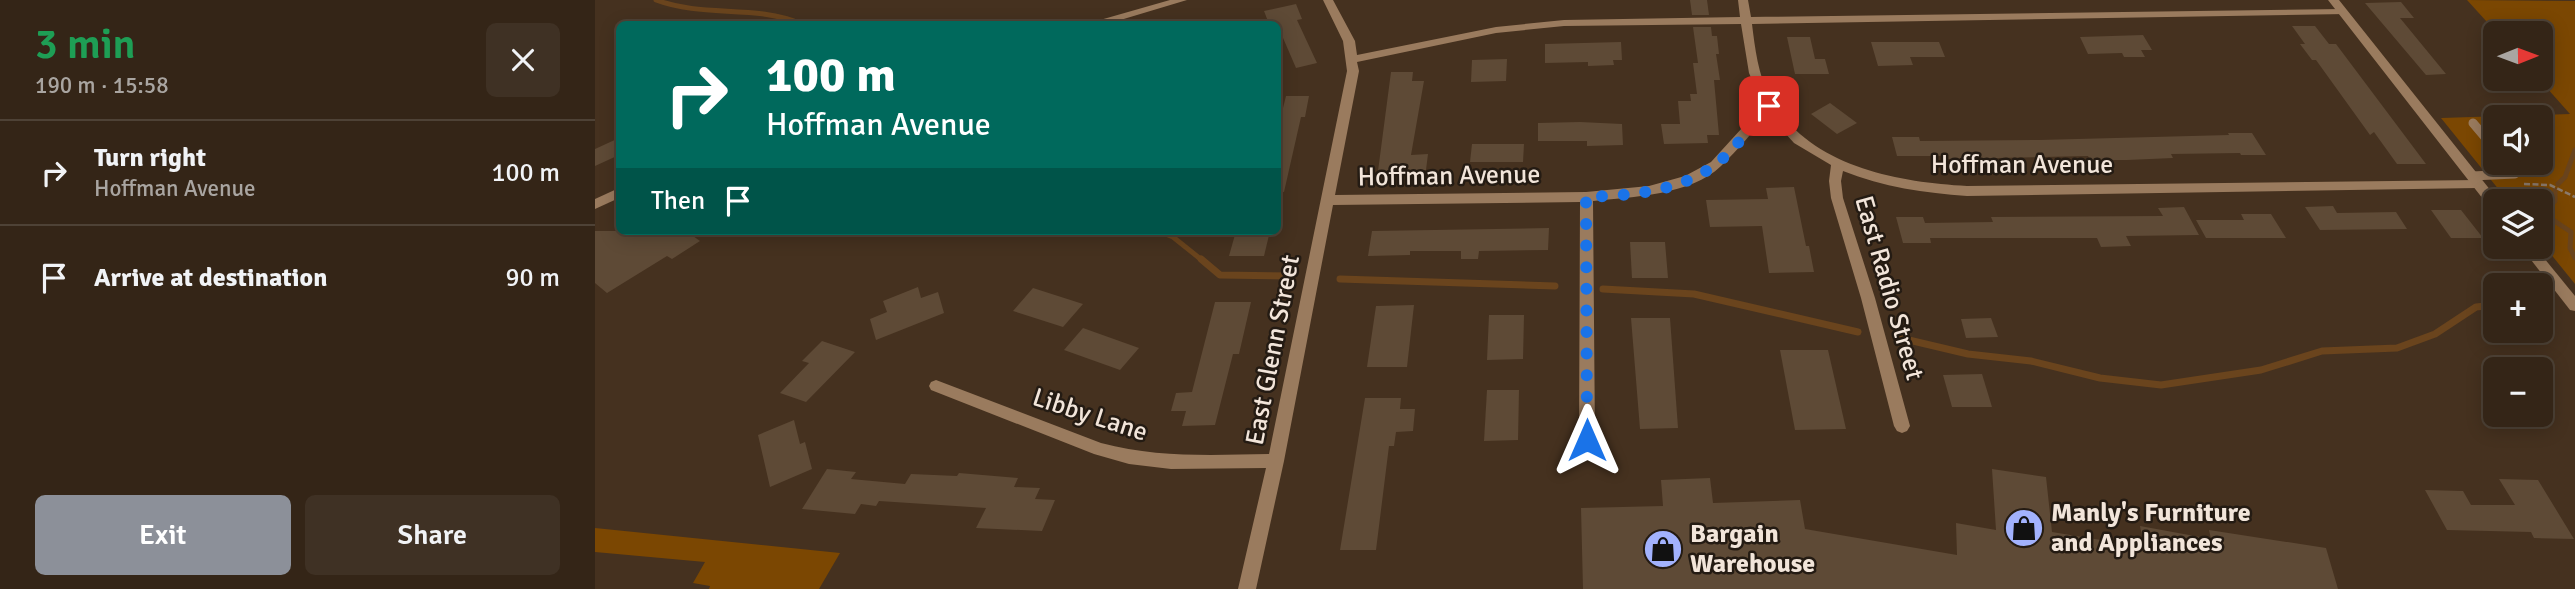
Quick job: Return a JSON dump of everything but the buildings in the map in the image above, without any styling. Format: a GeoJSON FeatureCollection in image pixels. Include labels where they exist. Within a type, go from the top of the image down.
{"type":"FeatureCollection","features":[{"type":"Feature","properties":{"kind":"street"},"geometry":{"type":"LineString","coordinates":[[1108,21],[1182,0]]}},
{"type":"Feature","properties":{"kind":"street","name":"East Glenn Street"},"geometry":{"type":"LineString","coordinates":[[1247,589],[1276,461],[1353,59],[1349,41],[1328,0]]}},
{"type":"Feature","properties":{"kind":"street"},"geometry":{"type":"LineString","coordinates":[[1743,0],[1759,84],[1769,106]]}},
{"type":"Feature","properties":{"kind":"street"},"geometry":{"type":"LineString","coordinates":[[2333,0],[2483,190]]}},
{"type":"Feature","properties":{"kind":"street"},"geometry":{"type":"LineString","coordinates":[[1353,59],[1483,32],[1542,25],[2342,12]]}},
{"type":"Feature","properties":{"kind":"street","name":"Hoffman Avenue"},"geometry":{"type":"LineString","coordinates":[[1328,200],[1586,197],[1649,191],[1699,175],[1723,159],[1769,106],[1793,133],[1837,163],[1857,172],[1911,186],[1956,190],[2475,180]]}},
{"type":"Feature","properties":{"kind":"street","name":"East Radio Street"},"geometry":{"type":"LineString","coordinates":[[1837,163],[1837,198],[1868,298],[1902,426]]}},
{"type":"Feature","properties":{"kind":"street"},"geometry":{"type":"LineString","coordinates":[[595,204],[616,194]]}},
{"type":"Feature","properties":{"kind":"street"},"geometry":{"type":"LineString","coordinates":[[1586,197],[1587,440]]}},
{"type":"Feature","properties":{"kind":"street"},"geometry":{"type":"LineString","coordinates":[[2538,259],[2575,306]]}},
{"type":"Feature","properties":{"kind":"street","name":"Libby Lane"},"geometry":{"type":"LineString","coordinates":[[936,386],[1100,449],[1129,457],[1171,462],[1276,461]]}},
{"type":"Feature","properties":{"kind":"lane"},"geometry":{"type":"LineString","coordinates":[[2473,122],[2483,134]]}},
{"type":"Feature","properties":{"kind":"lane"},"geometry":{"type":"LineString","coordinates":[[2475,180],[2508,175]]}},
{"type":"Feature","properties":{"kind":"path"},"geometry":{"type":"LineString","coordinates":[[2523,184],[2550,185],[2575,197]]}},
{"type":"Feature","properties":{"kind":"shaded area"},"geometry":{"type":"Polygon","coordinates":[[[2467,0],[2575,1],[2575,284],[2553,257],[2553,189],[2498,189],[2487,175],[2553,175],[2553,115],[2570,114],[2550,91],[2553,91],[2553,21],[2486,21],[2467,0]]]}},
{"type":"Feature","properties":{"kind":"shaded area"},"geometry":{"type":"Polygon","coordinates":[[[2483,117],[2483,170],[2441,118],[2483,117]]]}},
{"type":"Feature","properties":{"kind":"shaded area"},"geometry":{"type":"Polygon","coordinates":[[[595,528],[840,553],[819,589],[709,589],[710,586],[693,583],[705,562],[595,552],[595,528]]]}},
{"type":"Feature","properties":{"kind":"waterway"},"geometry":{"type":"LineString","coordinates":[[656,0],[692,9],[766,14],[793,21]]}},
{"type":"Feature","properties":{"kind":"waterway"},"geometry":{"type":"LineString","coordinates":[[2558,184],[2565,177],[2575,150]]}},
{"type":"Feature","properties":{"kind":"waterway"},"geometry":{"type":"LineString","coordinates":[[2555,190],[2555,201],[2547,209],[2550,218],[2571,232],[2570,248],[2575,258]]}},
{"type":"Feature","properties":{"kind":"waterway"},"geometry":{"type":"LineString","coordinates":[[1168,235],[1203,261]]}},
{"type":"Feature","properties":{"kind":"waterway"},"geometry":{"type":"LineString","coordinates":[[1201,259],[1220,275],[1293,276]]}},
{"type":"Feature","properties":{"kind":"waterway"},"geometry":{"type":"LineString","coordinates":[[1340,279],[1555,286]]}},
{"type":"Feature","properties":{"kind":"waterway"},"geometry":{"type":"LineString","coordinates":[[1603,289],[1694,294],[1858,332]]}},
{"type":"Feature","properties":{"kind":"waterway"},"geometry":{"type":"LineString","coordinates":[[1896,337],[1968,354],[2031,361],[2100,378],[2161,385],[2261,370],[2322,351],[2397,348],[2435,334],[2476,307],[2483,306]]}},
{"type":"Feature","properties":{"kind":"place","name":"Manly's Furniture and Appliances"},"geometry":{"type":"Point","coordinates":[2024,528]}},
{"type":"Feature","properties":{"kind":"place","name":"Bargain Warehouse"},"geometry":{"type":"Point","coordinates":[1663,549]}},
{"type":"Feature","properties":{"kind":"route"},"geometry":{"type":"LineString","coordinates":[[1587,440],[1586,197],[1649,191],[1699,175],[1723,159],[1769,106]]}}]}
